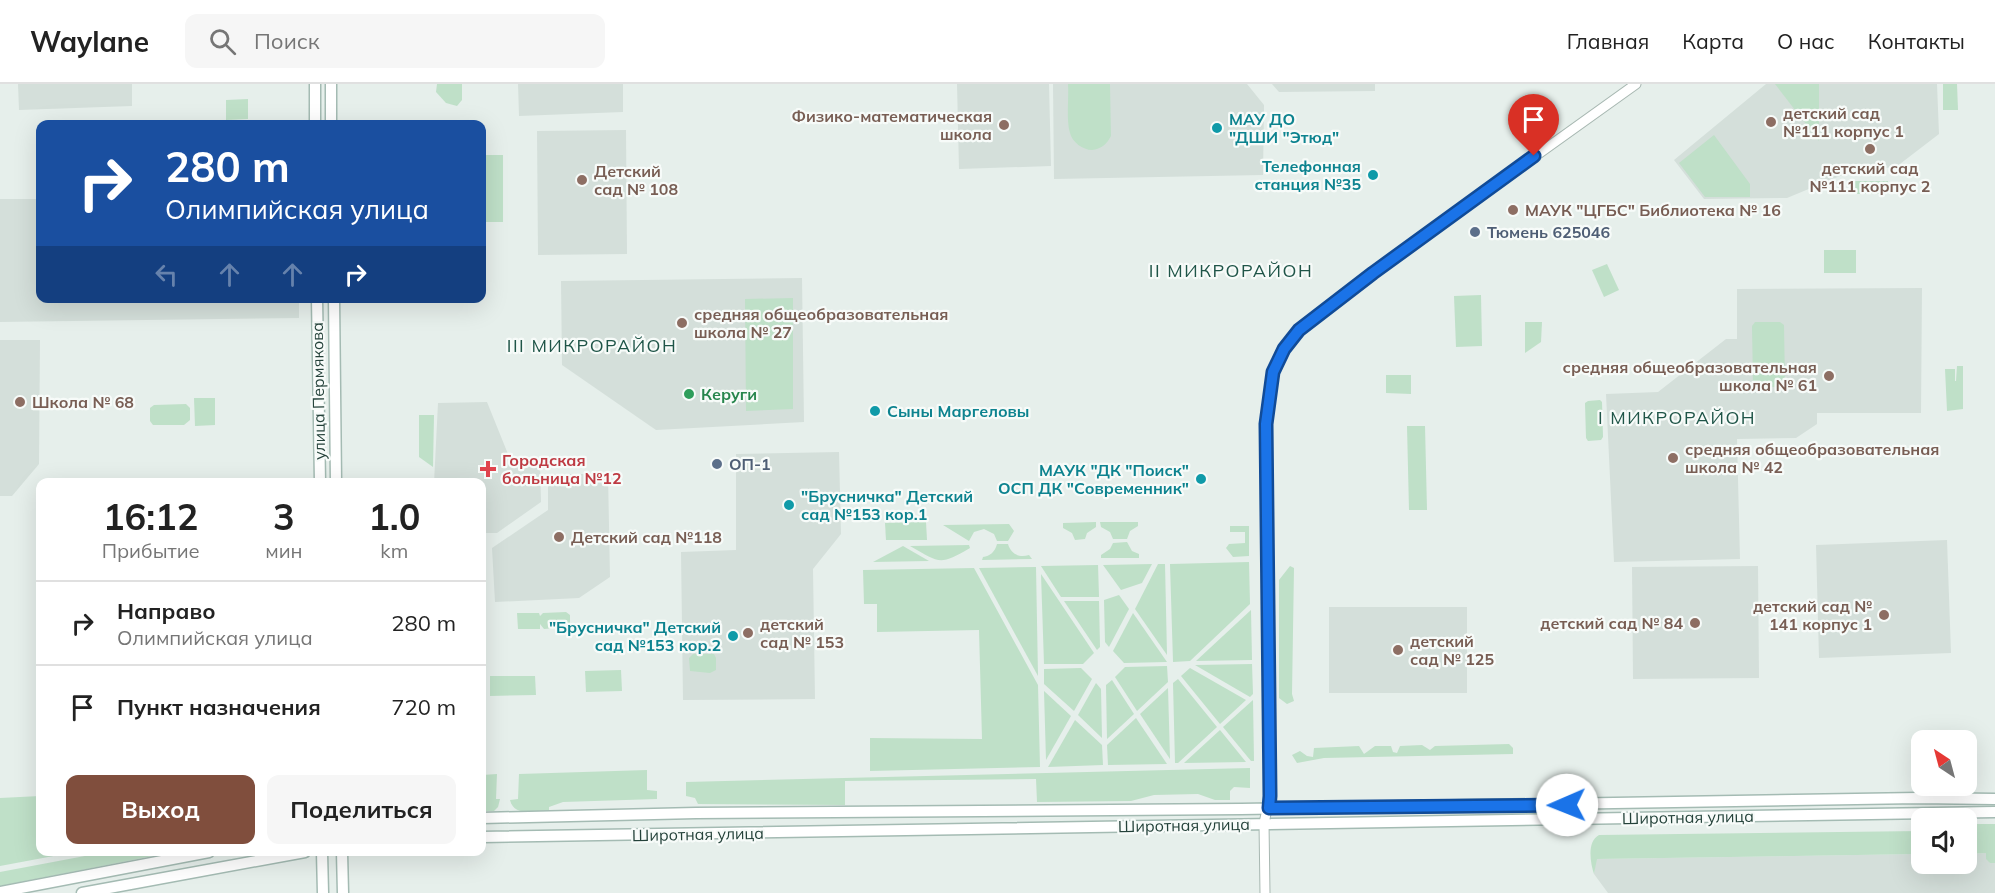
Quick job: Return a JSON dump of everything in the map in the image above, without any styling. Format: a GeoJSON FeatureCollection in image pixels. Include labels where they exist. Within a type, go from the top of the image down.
{"type":"FeatureCollection","features":[{"type":"Feature","properties":{"kind":"main road"},"geometry":{"type":"LineString","coordinates":[[315,84],[315,120]]}},
{"type":"Feature","properties":{"kind":"main road"},"geometry":{"type":"LineString","coordinates":[[331,84],[331,120]]}},
{"type":"Feature","properties":{"kind":"main road","name":"улица Пермякова"},"geometry":{"type":"LineString","coordinates":[[317,303],[320,478]]}},
{"type":"Feature","properties":{"kind":"main road","name":"улица Пермякова"},"geometry":{"type":"LineString","coordinates":[[334,303],[336,478]]}},
{"type":"Feature","properties":{"kind":"main road","name":"Широтная улица"},"geometry":{"type":"LineString","coordinates":[[486,818],[708,813],[1269,808],[1918,798],[1995,799]]}},
{"type":"Feature","properties":{"kind":"main road","name":"Широтная улица"},"geometry":{"type":"LineString","coordinates":[[486,837],[1995,812]]}},
{"type":"Feature","properties":{"kind":"main road"},"geometry":{"type":"LineString","coordinates":[[0,892],[189,856]]}},
{"type":"Feature","properties":{"kind":"main road"},"geometry":{"type":"LineString","coordinates":[[82,893],[283,856]]}},
{"type":"Feature","properties":{"kind":"main road"},"geometry":{"type":"LineString","coordinates":[[322,856],[323,893]]}},
{"type":"Feature","properties":{"kind":"main road"},"geometry":{"type":"LineString","coordinates":[[342,856],[343,893]]}},
{"type":"Feature","properties":{"kind":"street"},"geometry":{"type":"LineString","coordinates":[[1265,893],[1264,824],[1270,796],[1266,424],[1273,372],[1284,349],[1299,330],[1380,268],[1636,84]]}},
{"type":"Feature","properties":{"kind":"shaded area"},"geometry":{"type":"Polygon","coordinates":[[[18,84],[132,84],[132,106],[19,110],[18,84]]]}},
{"type":"Feature","properties":{"kind":"shaded area"},"geometry":{"type":"Polygon","coordinates":[[[518,84],[623,84],[623,112],[519,116],[518,84]]]}},
{"type":"Feature","properties":{"kind":"shaded area","name":"Физико-математическая школа"},"geometry":{"type":"Polygon","coordinates":[[[957,84],[1049,84],[1051,166],[959,169],[957,84]]]}},
{"type":"Feature","properties":{"kind":"shaded area"},"geometry":{"type":"Polygon","coordinates":[[[1053,84],[1247,84],[1264,105],[1263,175],[1054,179],[1053,84]]]}},
{"type":"Feature","properties":{"kind":"shaded area"},"geometry":{"type":"Polygon","coordinates":[[[1272,84],[1375,84],[1375,91],[1279,92],[1272,84]]]}},
{"type":"Feature","properties":{"kind":"shaded area"},"geometry":{"type":"Polygon","coordinates":[[[1766,84],[1937,84],[1939,134],[1896,167],[1852,171],[1787,198],[1704,199],[1674,160],[1766,84]]]}},
{"type":"Feature","properties":{"kind":"shaded area","name":"Детский сад № 108"},"geometry":{"type":"Polygon","coordinates":[[[626,130],[627,254],[538,255],[537,131],[626,130]]]}},
{"type":"Feature","properties":{"kind":"shaded area"},"geometry":{"type":"Polygon","coordinates":[[[0,199],[36,199],[36,303],[299,303],[299,318],[0,322],[0,199]]]}},
{"type":"Feature","properties":{"kind":"shaded area","name":"средняя общеобразовательная школа № 27"},"geometry":{"type":"Polygon","coordinates":[[[802,278],[804,422],[656,430],[562,365],[561,281],[802,278]]]}},
{"type":"Feature","properties":{"kind":"shaded area"},"geometry":{"type":"Polygon","coordinates":[[[1922,288],[1921,413],[1817,413],[1817,424],[1796,438],[1737,439],[1740,559],[1614,562],[1606,394],[1658,392],[1726,339],[1737,339],[1737,289],[1922,288]]]}},
{"type":"Feature","properties":{"kind":"shaded area","name":"Школа № 68"},"geometry":{"type":"Polygon","coordinates":[[[0,340],[40,340],[39,464],[12,496],[0,496],[0,340]]]}},
{"type":"Feature","properties":{"kind":"shaded area","name":"Городская больница №12"},"geometry":{"type":"Polygon","coordinates":[[[487,402],[512,464],[540,464],[541,502],[497,533],[486,533],[486,478],[434,478],[438,403],[487,402]]]}},
{"type":"Feature","properties":{"kind":"shaded area"},"geometry":{"type":"Polygon","coordinates":[[[839,452],[841,534],[813,569],[815,699],[683,700],[681,552],[736,550],[736,454],[839,452]]]}},
{"type":"Feature","properties":{"kind":"shaded area","name":"Детский сад №118"},"geometry":{"type":"Polygon","coordinates":[[[548,474],[608,474],[610,577],[579,598],[495,602],[492,548],[548,510],[548,474]]]}},
{"type":"Feature","properties":{"kind":"shaded area","name":"детский сад № 141 корпус 1"},"geometry":{"type":"Polygon","coordinates":[[[1947,540],[1951,653],[1819,658],[1816,545],[1947,540]]]}},
{"type":"Feature","properties":{"kind":"shaded area","name":"детский сад № 84"},"geometry":{"type":"Polygon","coordinates":[[[1758,566],[1759,678],[1633,679],[1632,567],[1758,566]]]}},
{"type":"Feature","properties":{"kind":"shaded area","name":"детский сад № 125"},"geometry":{"type":"Polygon","coordinates":[[[1329,607],[1467,607],[1467,693],[1329,693],[1329,607]]]}},
{"type":"Feature","properties":{"kind":"shaded area"},"geometry":{"type":"Polygon","coordinates":[[[1977,853],[1986,853],[1990,863],[1995,863],[1995,893],[1608,893],[1594,874],[1596,859],[1911,854],[1911,874],[1977,874],[1977,853]]]}},
{"type":"Feature","properties":{"kind":"green space"},"geometry":{"type":"Polygon","coordinates":[[[437,84],[462,84],[462,100],[457,106],[446,103],[436,92],[437,84]]]}},
{"type":"Feature","properties":{"kind":"green space"},"geometry":{"type":"Polygon","coordinates":[[[1068,84],[1110,84],[1111,136],[1101,147],[1092,150],[1085,149],[1078,145],[1071,136],[1068,122],[1068,84]]]}},
{"type":"Feature","properties":{"kind":"green space"},"geometry":{"type":"Polygon","coordinates":[[[1775,84],[1819,84],[1819,141],[1775,84]]]}},
{"type":"Feature","properties":{"kind":"green space"},"geometry":{"type":"Polygon","coordinates":[[[1943,84],[1957,84],[1958,110],[1943,110],[1943,84]]]}},
{"type":"Feature","properties":{"kind":"green space"},"geometry":{"type":"Polygon","coordinates":[[[248,99],[248,119],[226,120],[226,100],[248,99]]]}},
{"type":"Feature","properties":{"kind":"green space"},"geometry":{"type":"Polygon","coordinates":[[[1714,135],[1750,184],[1750,197],[1705,197],[1679,163],[1714,135]]]}},
{"type":"Feature","properties":{"kind":"green space"},"geometry":{"type":"Polygon","coordinates":[[[486,155],[503,155],[503,222],[486,222],[486,155]]]}},
{"type":"Feature","properties":{"kind":"green space"},"geometry":{"type":"Polygon","coordinates":[[[1853,181],[1888,181],[1888,194],[1853,194],[1853,181]]]}},
{"type":"Feature","properties":{"kind":"green space"},"geometry":{"type":"Polygon","coordinates":[[[1824,250],[1856,250],[1856,273],[1824,273],[1824,250]]]}},
{"type":"Feature","properties":{"kind":"green space"},"geometry":{"type":"Polygon","coordinates":[[[1607,264],[1619,290],[1604,297],[1592,270],[1607,264]]]}},
{"type":"Feature","properties":{"kind":"green space"},"geometry":{"type":"Polygon","coordinates":[[[1481,295],[1482,346],[1456,347],[1454,296],[1481,295]]]}},
{"type":"Feature","properties":{"kind":"green space"},"geometry":{"type":"Polygon","coordinates":[[[793,298],[793,409],[746,411],[745,299],[793,298]]]}},
{"type":"Feature","properties":{"kind":"green space"},"geometry":{"type":"Polygon","coordinates":[[[1525,322],[1542,322],[1541,342],[1525,353],[1525,322]]]}},
{"type":"Feature","properties":{"kind":"green space"},"geometry":{"type":"Polygon","coordinates":[[[1755,322],[1780,322],[1784,325],[1785,383],[1782,387],[1753,385],[1752,326],[1755,322]]]}},
{"type":"Feature","properties":{"kind":"green space"},"geometry":{"type":"Polygon","coordinates":[[[1957,366],[1963,366],[1963,409],[1947,411],[1945,369],[1955,369],[1956,381],[1957,366]]]}},
{"type":"Feature","properties":{"kind":"green space"},"geometry":{"type":"Polygon","coordinates":[[[1386,375],[1411,375],[1411,394],[1386,393],[1386,375]]]}},
{"type":"Feature","properties":{"kind":"green space"},"geometry":{"type":"Polygon","coordinates":[[[194,398],[215,398],[215,425],[195,426],[194,398]]]}},
{"type":"Feature","properties":{"kind":"green space"},"geometry":{"type":"Polygon","coordinates":[[[1600,400],[1602,402],[1603,437],[1601,440],[1588,441],[1585,403],[1600,400]]]}},
{"type":"Feature","properties":{"kind":"green space"},"geometry":{"type":"Polygon","coordinates":[[[186,404],[190,408],[190,420],[184,425],[153,425],[150,421],[150,408],[154,405],[186,404]]]}},
{"type":"Feature","properties":{"kind":"green space"},"geometry":{"type":"Polygon","coordinates":[[[419,415],[434,415],[433,467],[419,457],[419,415]]]}},
{"type":"Feature","properties":{"kind":"green space"},"geometry":{"type":"Polygon","coordinates":[[[1407,426],[1425,426],[1427,510],[1409,510],[1407,426]]]}},
{"type":"Feature","properties":{"kind":"green space"},"geometry":{"type":"Polygon","coordinates":[[[926,522],[927,540],[886,540],[885,523],[926,522]]]}},
{"type":"Feature","properties":{"kind":"green space"},"geometry":{"type":"Polygon","coordinates":[[[1096,522],[1096,527],[1087,533],[1085,539],[1075,540],[1072,533],[1063,528],[1063,523],[1096,522]]]}},
{"type":"Feature","properties":{"kind":"green space"},"geometry":{"type":"Polygon","coordinates":[[[1100,522],[1138,522],[1138,526],[1130,531],[1127,539],[1113,539],[1110,532],[1101,527],[1100,522]]]}},
{"type":"Feature","properties":{"kind":"green space"},"geometry":{"type":"Polygon","coordinates":[[[1009,524],[1014,531],[1008,541],[997,541],[994,534],[984,529],[974,532],[969,541],[943,525],[1009,524]]]}},
{"type":"Feature","properties":{"kind":"green space"},"geometry":{"type":"Polygon","coordinates":[[[1230,526],[1249,526],[1249,556],[1233,557],[1226,548],[1229,544],[1245,543],[1245,532],[1230,532],[1230,526]]]}},
{"type":"Feature","properties":{"kind":"green space"},"geometry":{"type":"Polygon","coordinates":[[[1127,542],[1132,551],[1139,554],[1139,558],[1101,558],[1101,555],[1110,549],[1113,543],[1127,542]]]}},
{"type":"Feature","properties":{"kind":"green space"},"geometry":{"type":"Polygon","coordinates":[[[997,544],[1008,544],[1016,554],[1029,555],[1032,559],[982,560],[994,551],[997,544]]]}},
{"type":"Feature","properties":{"kind":"green space"},"geometry":{"type":"Polygon","coordinates":[[[969,545],[970,548],[945,560],[934,559],[910,546],[969,545]]]}},
{"type":"Feature","properties":{"kind":"green space"},"geometry":{"type":"Polygon","coordinates":[[[903,546],[929,561],[873,562],[903,546]]]}},
{"type":"Feature","properties":{"kind":"green space"},"geometry":{"type":"Polygon","coordinates":[[[1249,562],[1250,604],[1190,661],[1173,662],[1170,564],[1249,562]]]}},
{"type":"Feature","properties":{"kind":"green space"},"geometry":{"type":"Polygon","coordinates":[[[1152,564],[1142,583],[1121,590],[1103,565],[1152,564]]]}},
{"type":"Feature","properties":{"kind":"green space"},"geometry":{"type":"Polygon","coordinates":[[[1158,564],[1165,564],[1167,655],[1135,609],[1158,564]]]}},
{"type":"Feature","properties":{"kind":"green space"},"geometry":{"type":"Polygon","coordinates":[[[1098,565],[1099,597],[1061,597],[1041,566],[1098,565]]]}},
{"type":"Feature","properties":{"kind":"green space"},"geometry":{"type":"Polygon","coordinates":[[[1290,566],[1294,568],[1292,694],[1294,701],[1287,704],[1279,698],[1279,580],[1290,566]]]}},
{"type":"Feature","properties":{"kind":"green space"},"geometry":{"type":"Polygon","coordinates":[[[1036,567],[1038,676],[979,568],[1036,567]]]}},
{"type":"Feature","properties":{"kind":"green space"},"geometry":{"type":"Polygon","coordinates":[[[974,568],[1038,685],[1040,767],[870,771],[870,738],[982,739],[979,630],[877,632],[877,604],[864,604],[863,570],[974,568]]]}},
{"type":"Feature","properties":{"kind":"green space"},"geometry":{"type":"Polygon","coordinates":[[[1041,574],[1094,653],[1083,664],[1044,664],[1041,574]]]}},
{"type":"Feature","properties":{"kind":"green space"},"geometry":{"type":"Polygon","coordinates":[[[1119,595],[1129,609],[1109,647],[1105,642],[1104,600],[1119,595]]]}},
{"type":"Feature","properties":{"kind":"green space"},"geometry":{"type":"Polygon","coordinates":[[[1064,601],[1099,601],[1100,647],[1097,650],[1064,601]]]}},
{"type":"Feature","properties":{"kind":"green space"},"geometry":{"type":"Polygon","coordinates":[[[1251,610],[1252,660],[1196,661],[1251,610]]]}},
{"type":"Feature","properties":{"kind":"green space"},"geometry":{"type":"Polygon","coordinates":[[[566,612],[570,615],[570,624],[567,627],[544,629],[540,624],[540,629],[518,629],[517,613],[539,613],[540,616],[543,613],[566,612]]]}},
{"type":"Feature","properties":{"kind":"green space"},"geometry":{"type":"Polygon","coordinates":[[[1133,613],[1167,662],[1124,663],[1113,651],[1133,613]]]}},
{"type":"Feature","properties":{"kind":"green space"},"geometry":{"type":"Polygon","coordinates":[[[693,654],[714,654],[716,670],[710,673],[690,671],[689,658],[693,654]]]}},
{"type":"Feature","properties":{"kind":"green space"},"geometry":{"type":"Polygon","coordinates":[[[1252,664],[1253,694],[1250,697],[1195,665],[1252,664]]]}},
{"type":"Feature","properties":{"kind":"green space"},"geometry":{"type":"Polygon","coordinates":[[[1167,666],[1168,682],[1137,711],[1115,677],[1125,667],[1167,666]]]}},
{"type":"Feature","properties":{"kind":"green space"},"geometry":{"type":"Polygon","coordinates":[[[1081,668],[1092,679],[1074,711],[1044,684],[1044,669],[1081,668]]]}},
{"type":"Feature","properties":{"kind":"green space"},"geometry":{"type":"Polygon","coordinates":[[[1190,668],[1246,700],[1220,724],[1181,676],[1190,668]]]}},
{"type":"Feature","properties":{"kind":"green space"},"geometry":{"type":"Polygon","coordinates":[[[621,670],[622,691],[586,692],[585,671],[621,670]]]}},
{"type":"Feature","properties":{"kind":"green space"},"geometry":{"type":"Polygon","coordinates":[[[490,676],[535,676],[536,695],[490,696],[490,676]]]}},
{"type":"Feature","properties":{"kind":"green space"},"geometry":{"type":"Polygon","coordinates":[[[1178,679],[1217,727],[1178,763],[1175,763],[1173,683],[1178,679]]]}},
{"type":"Feature","properties":{"kind":"green space"},"geometry":{"type":"Polygon","coordinates":[[[1112,680],[1134,714],[1107,739],[1106,685],[1112,680]]]}},
{"type":"Feature","properties":{"kind":"green space"},"geometry":{"type":"Polygon","coordinates":[[[1096,683],[1101,689],[1102,738],[1078,715],[1096,683]]]}},
{"type":"Feature","properties":{"kind":"green space"},"geometry":{"type":"Polygon","coordinates":[[[1168,688],[1170,759],[1140,714],[1168,688]]]}},
{"type":"Feature","properties":{"kind":"green space"},"geometry":{"type":"Polygon","coordinates":[[[1044,691],[1071,716],[1046,760],[1044,691]]]}},
{"type":"Feature","properties":{"kind":"green space"},"geometry":{"type":"Polygon","coordinates":[[[1253,700],[1254,761],[1251,761],[1223,727],[1253,700]]]}},
{"type":"Feature","properties":{"kind":"green space"},"geometry":{"type":"Polygon","coordinates":[[[1136,718],[1167,764],[1108,765],[1107,745],[1136,718]]]}},
{"type":"Feature","properties":{"kind":"green space"},"geometry":{"type":"Polygon","coordinates":[[[1075,720],[1102,745],[1103,765],[1048,767],[1075,720]]]}},
{"type":"Feature","properties":{"kind":"green space"},"geometry":{"type":"Polygon","coordinates":[[[1220,730],[1246,762],[1184,763],[1220,730]]]}},
{"type":"Feature","properties":{"kind":"green space"},"geometry":{"type":"Polygon","coordinates":[[[1509,744],[1513,748],[1513,754],[1324,758],[1297,763],[1292,755],[1300,751],[1313,757],[1314,748],[1359,746],[1364,754],[1375,746],[1391,746],[1393,752],[1397,753],[1400,746],[1422,745],[1430,750],[1435,746],[1509,744]]]}},
{"type":"Feature","properties":{"kind":"green space"},"geometry":{"type":"Polygon","coordinates":[[[1250,768],[1250,788],[1234,787],[1230,791],[1230,800],[1215,800],[1198,794],[1154,795],[1131,801],[1037,802],[1036,779],[845,781],[845,805],[698,804],[695,798],[686,796],[686,782],[1250,768]]]}},
{"type":"Feature","properties":{"kind":"green space"},"geometry":{"type":"Polygon","coordinates":[[[647,770],[647,790],[657,791],[657,799],[563,802],[549,807],[549,811],[531,812],[516,809],[510,800],[518,799],[519,774],[647,770]]]}},
{"type":"Feature","properties":{"kind":"green space"},"geometry":{"type":"Polygon","coordinates":[[[497,774],[496,799],[500,799],[494,811],[486,811],[486,775],[497,774]]]}},
{"type":"Feature","properties":{"kind":"green space"},"geometry":{"type":"Polygon","coordinates":[[[36,796],[36,856],[54,856],[0,866],[0,798],[36,796]]]}},
{"type":"Feature","properties":{"kind":"green space"},"geometry":{"type":"Polygon","coordinates":[[[1977,824],[1995,824],[1995,863],[1990,863],[1986,859],[1986,853],[1977,853],[1977,824]]]}},
{"type":"Feature","properties":{"kind":"green space"},"geometry":{"type":"Polygon","coordinates":[[[1911,831],[1911,854],[1597,859],[1594,874],[1591,847],[1599,835],[1911,831]]]}},
{"type":"Feature","properties":{"kind":"green space"},"geometry":{"type":"Polygon","coordinates":[[[85,856],[153,856],[0,886],[0,872],[85,856]]]}},
{"type":"Feature","properties":{"kind":"place","name":"детский сад №111 корпус 1"},"geometry":{"type":"Point","coordinates":[1771,122]}},
{"type":"Feature","properties":{"kind":"place","name":"Физико-математическая школа"},"geometry":{"type":"Point","coordinates":[1004,125]}},
{"type":"Feature","properties":{"kind":"place","name":"МАУ ДО \"ДШИ \"Этюд\""},"geometry":{"type":"Point","coordinates":[1217,128]}},
{"type":"Feature","properties":{"kind":"place","name":"детский сад №111 корпус 2"},"geometry":{"type":"Point","coordinates":[1870,149]}},
{"type":"Feature","properties":{"kind":"place","name":"Телефонная станция №35"},"geometry":{"type":"Point","coordinates":[1373,175]}},
{"type":"Feature","properties":{"kind":"place","name":"Детский сад № 108"},"geometry":{"type":"Point","coordinates":[582,180]}},
{"type":"Feature","properties":{"kind":"place","name":"МАУК \"ЦГБС\" Библиотека № 16"},"geometry":{"type":"Point","coordinates":[1513,210]}},
{"type":"Feature","properties":{"kind":"place","name":"Тюмень 625046"},"geometry":{"type":"Point","coordinates":[1475,232]}},
{"type":"Feature","properties":{"kind":"place","name":"средняя общеобразовательная школа № 27"},"geometry":{"type":"Point","coordinates":[682,323]}},
{"type":"Feature","properties":{"kind":"place","name":"средняя общеобразовательная школа № 61"},"geometry":{"type":"Point","coordinates":[1829,376]}},
{"type":"Feature","properties":{"kind":"place","name":"Керуги"},"geometry":{"type":"Point","coordinates":[689,394]}},
{"type":"Feature","properties":{"kind":"place","name":"Школа № 68"},"geometry":{"type":"Point","coordinates":[20,402]}},
{"type":"Feature","properties":{"kind":"place","name":"Сыны Маргеловы"},"geometry":{"type":"Point","coordinates":[875,411]}},
{"type":"Feature","properties":{"kind":"place","name":"средняя общеобразовательная школа № 42"},"geometry":{"type":"Point","coordinates":[1673,458]}},
{"type":"Feature","properties":{"kind":"place","name":"ОП-1"},"geometry":{"type":"Point","coordinates":[717,464]}},
{"type":"Feature","properties":{"kind":"place","name":"Городская больница №12"},"geometry":{"type":"Point","coordinates":[488,469]}},
{"type":"Feature","properties":{"kind":"place","name":"МАУК \"ДК \"Поиск\" ОСП ДК \"Современник\""},"geometry":{"type":"Point","coordinates":[1201,479]}},
{"type":"Feature","properties":{"kind":"place","name":"\"Брусничка\" Детский сад №153 кор.1"},"geometry":{"type":"Point","coordinates":[789,505]}},
{"type":"Feature","properties":{"kind":"place","name":"Детский сад №118"},"geometry":{"type":"Point","coordinates":[559,537]}},
{"type":"Feature","properties":{"kind":"place","name":"детский сад № 141 корпус 1"},"geometry":{"type":"Point","coordinates":[1884,615]}},
{"type":"Feature","properties":{"kind":"place","name":"детский сад № 84"},"geometry":{"type":"Point","coordinates":[1695,623]}},
{"type":"Feature","properties":{"kind":"place","name":"детский сад № 153"},"geometry":{"type":"Point","coordinates":[748,633]}},
{"type":"Feature","properties":{"kind":"place","name":"\"Брусничка\" Детский сад №153 кор.2"},"geometry":{"type":"Point","coordinates":[733,636]}},
{"type":"Feature","properties":{"kind":"place","name":"детский сад № 125"},"geometry":{"type":"Point","coordinates":[1398,650]}},
{"type":"Feature","properties":{"kind":"district","name":"II МИКРОРАЙОН"},"geometry":{"type":"Point","coordinates":[1231,270]}},
{"type":"Feature","properties":{"kind":"district","name":"III МИКРОРАЙОН"},"geometry":{"type":"Point","coordinates":[592,345]}},
{"type":"Feature","properties":{"kind":"district","name":"I МИКРОРАЙОН"},"geometry":{"type":"Point","coordinates":[1677,417]}},
{"type":"Feature","properties":{"kind":"route"},"geometry":{"type":"LineString","coordinates":[[1534,156],[1299,330],[1284,349],[1273,372],[1266,424],[1269,808],[1567,805]]}}]}
